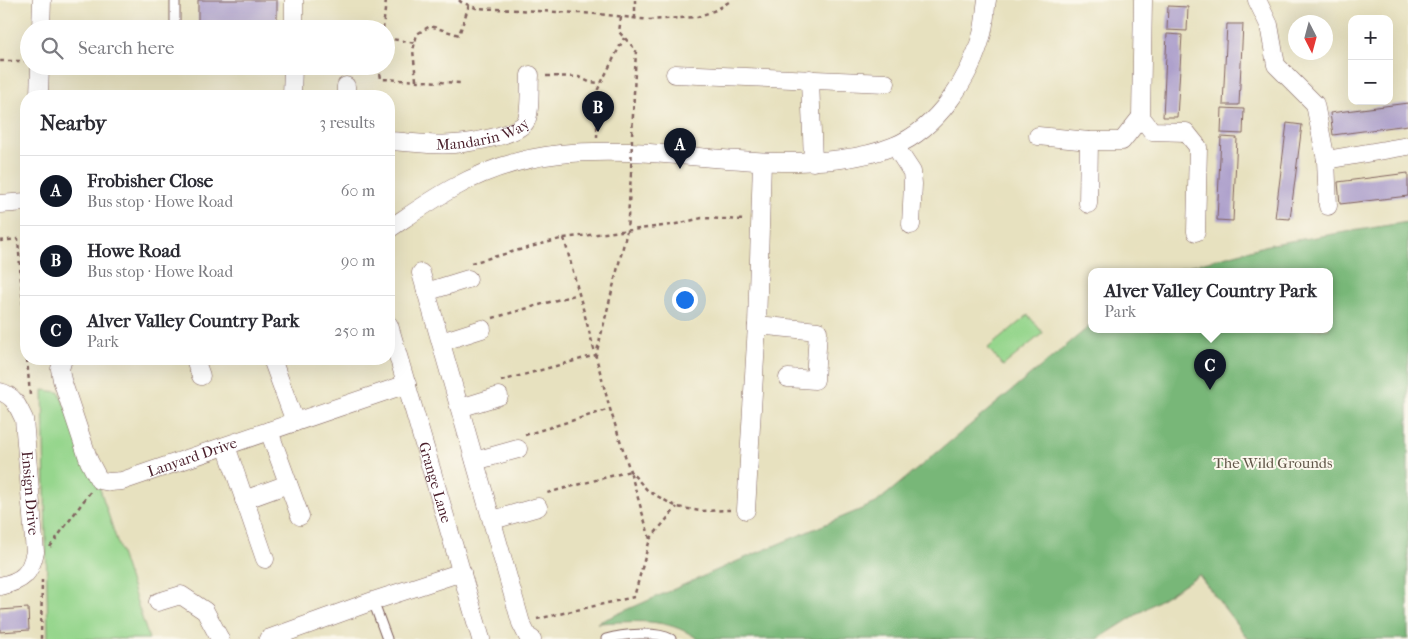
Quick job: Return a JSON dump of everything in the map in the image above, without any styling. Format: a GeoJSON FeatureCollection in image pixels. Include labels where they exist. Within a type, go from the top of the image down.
{"type":"FeatureCollection","features":[{"type":"Feature","properties":{"kind":"street"},"geometry":{"type":"LineString","coordinates":[[41,20],[42,0]]}},
{"type":"Feature","properties":{"kind":"street"},"geometry":{"type":"LineString","coordinates":[[294,0],[294,20]]}},
{"type":"Feature","properties":{"kind":"street"},"geometry":{"type":"LineString","coordinates":[[395,225],[453,188],[478,176],[530,159],[597,151],[762,162],[814,162],[855,157],[895,146],[921,130],[943,110],[962,84],[983,33],[987,0]]}},
{"type":"Feature","properties":{"kind":"street"},"geometry":{"type":"LineString","coordinates":[[1038,136],[1089,141],[1122,141],[1141,117],[1143,0]]}},
{"type":"Feature","properties":{"kind":"street"},"geometry":{"type":"LineString","coordinates":[[1257,0],[1269,25],[1276,65],[1315,104],[1326,160],[1328,206]]}},
{"type":"Feature","properties":{"kind":"street"},"geometry":{"type":"LineString","coordinates":[[675,74],[886,83]]}},
{"type":"Feature","properties":{"kind":"street"},"geometry":{"type":"LineString","coordinates":[[39,90],[40,75]]}},
{"type":"Feature","properties":{"kind":"street"},"geometry":{"type":"LineString","coordinates":[[292,90],[293,75]]}},
{"type":"Feature","properties":{"kind":"street","name":"Mandarin Way"},"geometry":{"type":"LineString","coordinates":[[395,142],[454,144],[516,130],[526,123],[528,116],[530,75]]}},
{"type":"Feature","properties":{"kind":"street"},"geometry":{"type":"LineString","coordinates":[[810,79],[814,162]]}},
{"type":"Feature","properties":{"kind":"street"},"geometry":{"type":"LineString","coordinates":[[1141,117],[1152,131],[1186,132],[1198,147],[1196,232]]}},
{"type":"Feature","properties":{"kind":"street"},"geometry":{"type":"LineString","coordinates":[[1088,204],[1089,141]]}},
{"type":"Feature","properties":{"kind":"street"},"geometry":{"type":"LineString","coordinates":[[895,146],[912,172],[911,225]]}},
{"type":"Feature","properties":{"kind":"street"},"geometry":{"type":"LineString","coordinates":[[1326,160],[1408,146]]}},
{"type":"Feature","properties":{"kind":"street"},"geometry":{"type":"LineString","coordinates":[[746,510],[757,325],[762,162]]}},
{"type":"Feature","properties":{"kind":"street"},"geometry":{"type":"LineString","coordinates":[[0,204],[20,202]]}},
{"type":"Feature","properties":{"kind":"street"},"geometry":{"type":"LineString","coordinates":[[420,273],[493,520],[521,623],[528,636],[532,639]]}},
{"type":"Feature","properties":{"kind":"street"},"geometry":{"type":"LineString","coordinates":[[426,292],[468,279]]}},
{"type":"Feature","properties":{"kind":"street"},"geometry":{"type":"LineString","coordinates":[[757,325],[818,331],[815,380],[788,378]]}},
{"type":"Feature","properties":{"kind":"street"},"geometry":{"type":"LineString","coordinates":[[440,342],[482,329]]}},
{"type":"Feature","properties":{"kind":"street","name":"Grange Lane"},"geometry":{"type":"LineString","coordinates":[[395,345],[481,639]]}},
{"type":"Feature","properties":{"kind":"street"},"geometry":{"type":"LineString","coordinates":[[61,365],[62,380],[89,461],[99,480]]}},
{"type":"Feature","properties":{"kind":"street"},"geometry":{"type":"LineString","coordinates":[[197,365],[201,376]]}},
{"type":"Feature","properties":{"kind":"street"},"geometry":{"type":"LineString","coordinates":[[274,365],[295,422]]}},
{"type":"Feature","properties":{"kind":"street","name":"Lanyard Drive"},"geometry":{"type":"LineString","coordinates":[[99,480],[110,482],[122,481],[407,384]]}},
{"type":"Feature","properties":{"kind":"street","name":"Ensign Drive"},"geometry":{"type":"LineString","coordinates":[[0,392],[16,402],[24,419],[35,552],[32,567],[24,578],[0,586]]}},
{"type":"Feature","properties":{"kind":"street"},"geometry":{"type":"LineString","coordinates":[[460,408],[499,396]]}},
{"type":"Feature","properties":{"kind":"street"},"geometry":{"type":"LineString","coordinates":[[269,431],[300,516]]}},
{"type":"Feature","properties":{"kind":"street"},"geometry":{"type":"LineString","coordinates":[[226,446],[265,559]]}},
{"type":"Feature","properties":{"kind":"street"},"geometry":{"type":"LineString","coordinates":[[475,461],[518,449]]}},
{"type":"Feature","properties":{"kind":"street"},"geometry":{"type":"LineString","coordinates":[[244,500],[288,484]]}},
{"type":"Feature","properties":{"kind":"street"},"geometry":{"type":"LineString","coordinates":[[493,520],[538,507]]}},
{"type":"Feature","properties":{"kind":"street"},"geometry":{"type":"LineString","coordinates":[[268,639],[373,601],[462,572]]}},
{"type":"Feature","properties":{"kind":"street"},"geometry":{"type":"LineString","coordinates":[[158,602],[181,595],[205,611],[220,639]]}},
{"type":"Feature","properties":{"kind":"lane"},"geometry":{"type":"LineString","coordinates":[[174,20],[175,0]]}},
{"type":"Feature","properties":{"kind":"lane"},"geometry":{"type":"LineString","coordinates":[[373,601],[387,639]]}},
{"type":"Feature","properties":{"kind":"lane"},"geometry":{"type":"LineString","coordinates":[[606,639],[646,634],[666,636],[671,639]]}},
{"type":"Feature","properties":{"kind":"path"},"geometry":{"type":"LineString","coordinates":[[384,20],[386,0]]}},
{"type":"Feature","properties":{"kind":"path"},"geometry":{"type":"LineString","coordinates":[[459,0],[476,8],[599,14],[650,20],[696,17],[716,10],[732,0]]}},
{"type":"Feature","properties":{"kind":"path"},"geometry":{"type":"LineString","coordinates":[[635,0],[635,19]]}},
{"type":"Feature","properties":{"kind":"path"},"geometry":{"type":"LineString","coordinates":[[416,80],[413,50],[417,34],[430,26],[459,35],[469,5]]}},
{"type":"Feature","properties":{"kind":"path"},"geometry":{"type":"LineString","coordinates":[[596,355],[627,231],[636,50],[619,32],[621,17]]}},
{"type":"Feature","properties":{"kind":"path"},"geometry":{"type":"LineString","coordinates":[[597,151],[598,89],[624,38]]}},
{"type":"Feature","properties":{"kind":"path"},"geometry":{"type":"LineString","coordinates":[[395,40],[415,43]]}},
{"type":"Feature","properties":{"kind":"path"},"geometry":{"type":"LineString","coordinates":[[0,61],[20,61]]}},
{"type":"Feature","properties":{"kind":"path"},"geometry":{"type":"LineString","coordinates":[[380,75],[381,79],[461,83]]}},
{"type":"Feature","properties":{"kind":"path"},"geometry":{"type":"LineString","coordinates":[[530,75],[579,78],[589,82],[600,83]]}},
{"type":"Feature","properties":{"kind":"path"},"geometry":{"type":"LineString","coordinates":[[468,279],[463,265],[564,238],[672,225],[702,218],[760,220]]}},
{"type":"Feature","properties":{"kind":"path"},"geometry":{"type":"LineString","coordinates":[[564,238],[610,409],[650,539]]}},
{"type":"Feature","properties":{"kind":"path"},"geometry":{"type":"LineString","coordinates":[[0,241],[18,239],[20,266]]}},
{"type":"Feature","properties":{"kind":"path"},"geometry":{"type":"LineString","coordinates":[[482,329],[480,322],[578,294]]}},
{"type":"Feature","properties":{"kind":"path"},"geometry":{"type":"LineString","coordinates":[[499,396],[496,382],[596,355]]}},
{"type":"Feature","properties":{"kind":"path"},"geometry":{"type":"LineString","coordinates":[[518,449],[516,437],[610,409]]}},
{"type":"Feature","properties":{"kind":"path"},"geometry":{"type":"LineString","coordinates":[[630,471],[648,491],[677,507],[700,511],[746,510]]}},
{"type":"Feature","properties":{"kind":"path"},"geometry":{"type":"LineString","coordinates":[[538,507],[534,497],[630,471]]}},
{"type":"Feature","properties":{"kind":"path"},"geometry":{"type":"LineString","coordinates":[[35,552],[42,556],[52,546],[99,480]]}},
{"type":"Feature","properties":{"kind":"path"},"geometry":{"type":"LineString","coordinates":[[521,623],[634,597],[650,539],[677,507]]}},
{"type":"Feature","properties":{"kind":"green space","name":"The Wild Grounds"},"geometry":{"type":"Polygon","coordinates":[[[1408,222],[1408,639],[1248,639],[1199,575],[1098,639],[698,639],[674,627],[649,622],[597,623],[876,503],[1088,327],[1088,333],[1333,333],[1333,268],[1182,268],[1272,244],[1408,222]]]}},
{"type":"Feature","properties":{"kind":"green space"},"geometry":{"type":"Polygon","coordinates":[[[1028,315],[1043,333],[1003,366],[988,348],[1028,315]]]}},
{"type":"Feature","properties":{"kind":"green space"},"geometry":{"type":"Polygon","coordinates":[[[43,390],[59,392],[100,489],[149,639],[48,639],[43,390]]]}},
{"type":"Feature","properties":{"kind":"building"},"geometry":{"type":"Polygon","coordinates":[[[198,0],[277,0],[277,20],[198,20],[198,0]]]}},
{"type":"Feature","properties":{"kind":"building"},"geometry":{"type":"Polygon","coordinates":[[[1168,6],[1188,7],[1187,31],[1167,30],[1168,6]]]}},
{"type":"Feature","properties":{"kind":"building"},"geometry":{"type":"Polygon","coordinates":[[[1227,24],[1243,24],[1239,105],[1223,105],[1227,24]]]}},
{"type":"Feature","properties":{"kind":"building"},"geometry":{"type":"Polygon","coordinates":[[[1167,34],[1182,35],[1177,117],[1163,117],[1167,34]]]}},
{"type":"Feature","properties":{"kind":"building"},"geometry":{"type":"Polygon","coordinates":[[[1408,103],[1408,125],[1333,135],[1330,113],[1408,103]]]}},
{"type":"Feature","properties":{"kind":"building"},"geometry":{"type":"Polygon","coordinates":[[[1222,108],[1244,109],[1243,134],[1221,133],[1222,108]]]}},
{"type":"Feature","properties":{"kind":"building"},"geometry":{"type":"Polygon","coordinates":[[[1287,123],[1302,125],[1290,219],[1275,218],[1287,123]]]}},
{"type":"Feature","properties":{"kind":"building"},"geometry":{"type":"Polygon","coordinates":[[[1221,137],[1237,138],[1233,221],[1217,220],[1221,137]]]}},
{"type":"Feature","properties":{"kind":"building"},"geometry":{"type":"Polygon","coordinates":[[[1408,173],[1408,196],[1340,204],[1338,182],[1408,173]]]}},
{"type":"Feature","properties":{"kind":"building"},"geometry":{"type":"Polygon","coordinates":[[[28,608],[29,630],[0,632],[0,610],[28,608]]]}},
{"type":"Feature","properties":{"kind":"place","name":"Howe Road"},"geometry":{"type":"Point","coordinates":[598,132]}},
{"type":"Feature","properties":{"kind":"place","name":"Frobisher Close"},"geometry":{"type":"Point","coordinates":[680,169]}},
{"type":"Feature","properties":{"kind":"place","name":"Alver Valley Country Park"},"geometry":{"type":"Point","coordinates":[1210,390]}}]}
